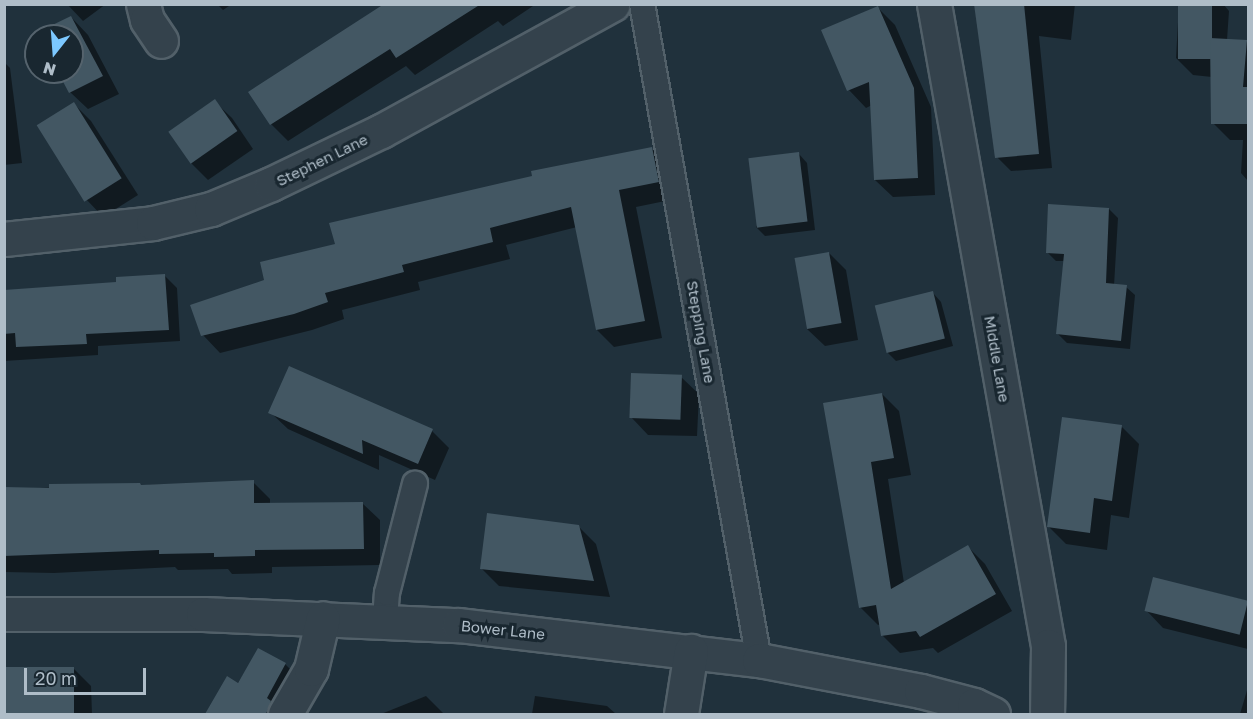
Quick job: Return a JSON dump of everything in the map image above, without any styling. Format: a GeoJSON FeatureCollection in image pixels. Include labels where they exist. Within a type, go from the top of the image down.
{"type":"FeatureCollection","features":[{"type":"Feature","properties":{"kind":"street"},"geometry":{"type":"LineString","coordinates":[[143,4],[147,20],[161,41]]}},
{"type":"Feature","properties":{"kind":"street","name":"Middle Lane"},"geometry":{"type":"LineString","coordinates":[[934,4],[1048,646],[1047,714]]}},
{"type":"Feature","properties":{"kind":"street","name":"Stephen Lane"},"geometry":{"type":"LineString","coordinates":[[4,239],[153,224],[211,209],[271,184],[381,131],[601,7]]}},
{"type":"Feature","properties":{"kind":"street","name":"Bower Lane"},"geometry":{"type":"LineString","coordinates":[[4,614],[323,618],[459,625],[759,660],[921,691],[974,705],[993,714]]}},
{"type":"Feature","properties":{"kind":"street"},"geometry":{"type":"LineString","coordinates":[[285,714],[311,669],[323,618]]}},
{"type":"Feature","properties":{"kind":"street"},"geometry":{"type":"LineString","coordinates":[[681,714],[691,651]]}},
{"type":"Feature","properties":{"kind":"lane","name":"Stepping Lane"},"geometry":{"type":"LineString","coordinates":[[642,4],[759,660]]}},
{"type":"Feature","properties":{"kind":"lane"},"geometry":{"type":"LineString","coordinates":[[385,620],[389,583],[415,484]]}},
{"type":"Feature","properties":{"kind":"building"},"geometry":{"type":"Polygon","coordinates":[[[384,4],[481,4],[396,58],[390,49],[270,125],[248,92],[384,4]]]}},
{"type":"Feature","properties":{"kind":"building"},"geometry":{"type":"Polygon","coordinates":[[[974,4],[1024,4],[1039,154],[995,158],[974,4]]]}},
{"type":"Feature","properties":{"kind":"building"},"geometry":{"type":"Polygon","coordinates":[[[1178,4],[1212,4],[1212,59],[1178,59],[1178,4]]]}},
{"type":"Feature","properties":{"kind":"building"},"geometry":{"type":"Polygon","coordinates":[[[878,6],[914,88],[918,178],[874,180],[869,82],[847,91],[821,30],[878,6]]]}},
{"type":"Feature","properties":{"kind":"building"},"geometry":{"type":"Polygon","coordinates":[[[71,16],[75,24],[54,24],[71,16]]]}},
{"type":"Feature","properties":{"kind":"building"},"geometry":{"type":"Polygon","coordinates":[[[1210,38],[1247,40],[1243,87],[1248,87],[1248,124],[1211,124],[1210,38]]]}},
{"type":"Feature","properties":{"kind":"building"},"geometry":{"type":"Polygon","coordinates":[[[84,40],[103,76],[69,93],[64,84],[84,84],[84,40]]]}},
{"type":"Feature","properties":{"kind":"building"},"geometry":{"type":"Polygon","coordinates":[[[215,99],[237,131],[191,164],[168,132],[215,99]]]}},
{"type":"Feature","properties":{"kind":"building"},"geometry":{"type":"Polygon","coordinates":[[[74,102],[122,178],[84,202],[37,125],[74,102]]]}},
{"type":"Feature","properties":{"kind":"building"},"geometry":{"type":"Polygon","coordinates":[[[652,147],[659,182],[619,190],[645,321],[596,330],[571,207],[490,228],[493,242],[402,265],[404,272],[325,293],[328,302],[294,314],[201,336],[190,305],[264,280],[260,262],[335,244],[329,223],[532,176],[531,171],[652,147]]]}},
{"type":"Feature","properties":{"kind":"building"},"geometry":{"type":"Polygon","coordinates":[[[799,152],[808,221],[757,228],[748,158],[799,152]]]}},
{"type":"Feature","properties":{"kind":"building"},"geometry":{"type":"Polygon","coordinates":[[[1048,204],[1109,208],[1106,283],[1127,285],[1121,341],[1056,334],[1064,254],[1046,253],[1048,204]]]}},
{"type":"Feature","properties":{"kind":"building"},"geometry":{"type":"Polygon","coordinates":[[[829,252],[842,323],[807,329],[795,258],[829,252]]]}},
{"type":"Feature","properties":{"kind":"building"},"geometry":{"type":"Polygon","coordinates":[[[165,274],[169,330],[86,334],[87,344],[16,347],[15,333],[4,334],[4,290],[116,282],[116,277],[165,274]]]}},
{"type":"Feature","properties":{"kind":"building"},"geometry":{"type":"Polygon","coordinates":[[[933,291],[945,339],[887,353],[875,306],[933,291]]]}},
{"type":"Feature","properties":{"kind":"building"},"geometry":{"type":"Polygon","coordinates":[[[289,366],[433,429],[418,464],[362,440],[363,454],[268,413],[289,366]]]}},
{"type":"Feature","properties":{"kind":"building"},"geometry":{"type":"Polygon","coordinates":[[[631,373],[682,375],[680,420],[629,418],[631,373]]]}},
{"type":"Feature","properties":{"kind":"building"},"geometry":{"type":"Polygon","coordinates":[[[882,393],[894,458],[871,462],[891,589],[968,545],[996,594],[920,637],[916,631],[881,636],[876,605],[859,608],[823,403],[882,393]]]}},
{"type":"Feature","properties":{"kind":"building"},"geometry":{"type":"Polygon","coordinates":[[[1062,417],[1122,425],[1112,501],[1094,498],[1090,533],[1047,527],[1062,417]]]}},
{"type":"Feature","properties":{"kind":"building"},"geometry":{"type":"Polygon","coordinates":[[[254,480],[254,503],[363,502],[364,549],[255,550],[255,556],[214,557],[214,553],[159,554],[159,550],[4,556],[4,487],[49,488],[49,484],[140,483],[141,485],[254,480]]]}},
{"type":"Feature","properties":{"kind":"building"},"geometry":{"type":"Polygon","coordinates":[[[487,513],[579,525],[594,581],[480,569],[487,513]]]}},
{"type":"Feature","properties":{"kind":"building"},"geometry":{"type":"Polygon","coordinates":[[[1153,577],[1248,601],[1240,635],[1145,611],[1153,577]]]}},
{"type":"Feature","properties":{"kind":"building"},"geometry":{"type":"Polygon","coordinates":[[[258,648],[286,663],[267,698],[271,701],[266,714],[205,714],[227,676],[238,683],[258,648]]]}},
{"type":"Feature","properties":{"kind":"building"},"geometry":{"type":"Polygon","coordinates":[[[4,667],[74,667],[74,714],[4,714],[4,667]]]}}]}
